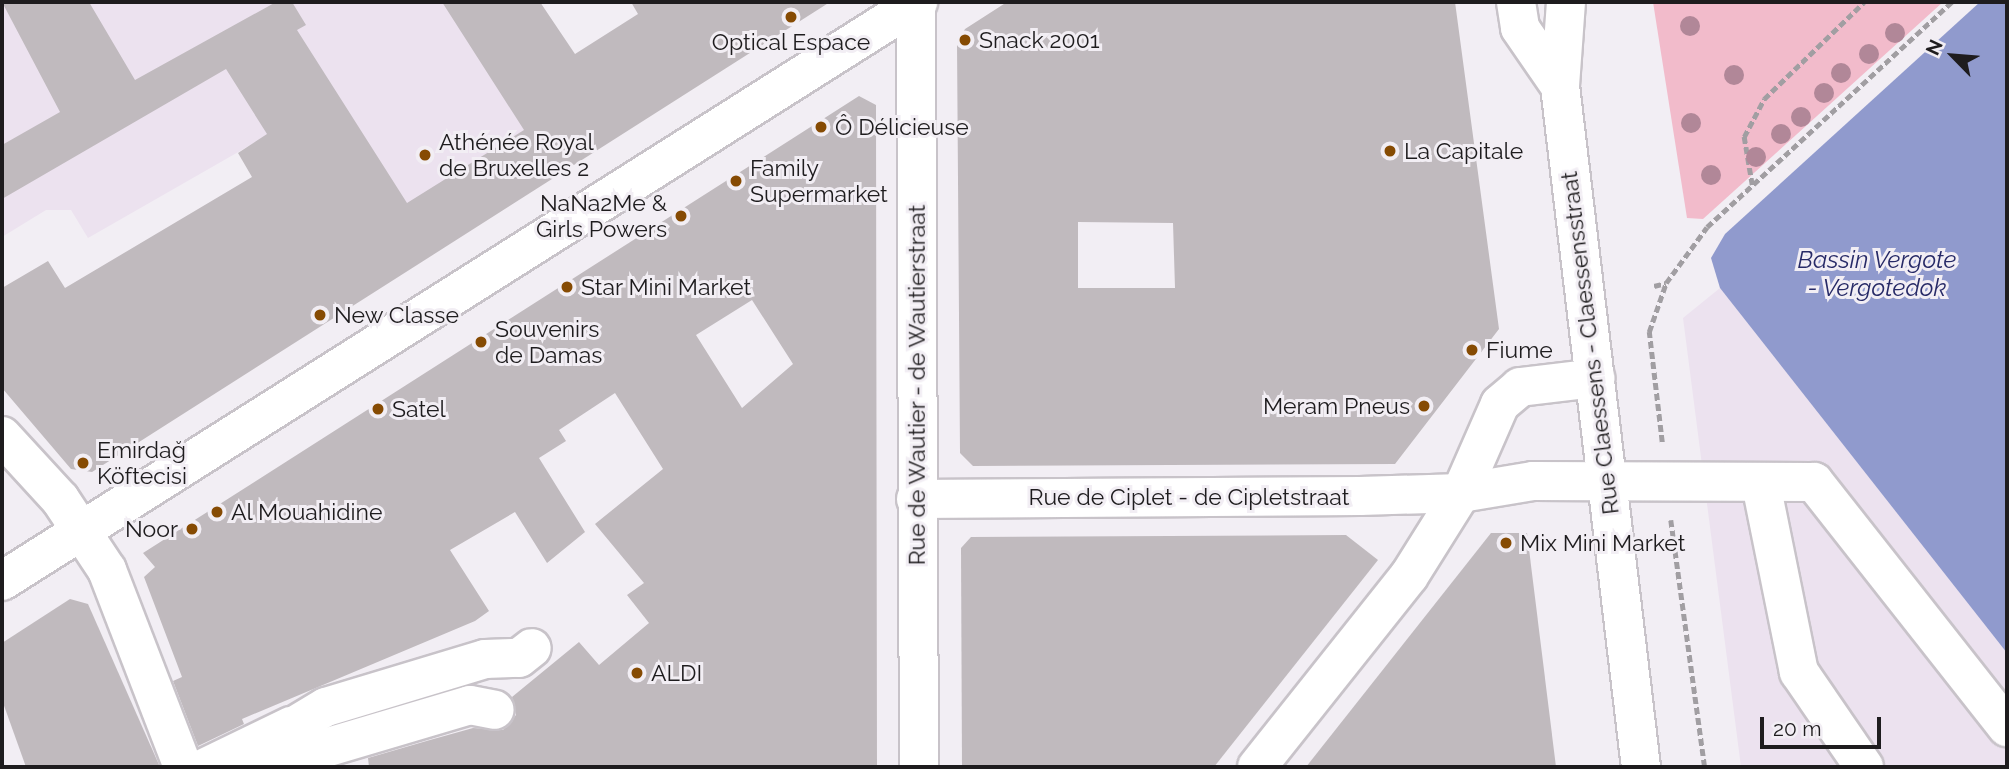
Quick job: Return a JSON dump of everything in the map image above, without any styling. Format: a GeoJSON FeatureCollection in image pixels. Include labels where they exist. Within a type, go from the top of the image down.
{"type":"FeatureCollection","features":[{"type":"Feature","properties":{"kind":"street","name":"Rue de Wautier - de Wautierstraat"},"geometry":{"type":"LineString","coordinates":[[917,2],[916,499],[919,767]]}},
{"type":"Feature","properties":{"kind":"street"},"geometry":{"type":"LineString","coordinates":[[2,581],[917,2]]}},
{"type":"Feature","properties":{"kind":"street","name":"Rue Claessens - Claessensstraat"},"geometry":{"type":"LineString","coordinates":[[1516,2],[1520,28],[1560,86]]}},
{"type":"Feature","properties":{"kind":"street","name":"Rue Claessens - Claessensstraat"},"geometry":{"type":"LineString","coordinates":[[1566,2],[1560,86],[1641,767]]}},
{"type":"Feature","properties":{"kind":"street"},"geometry":{"type":"LineString","coordinates":[[1258,767],[1409,576],[1461,493],[1500,404],[1520,387],[1595,378]]}},
{"type":"Feature","properties":{"kind":"street"},"geometry":{"type":"LineString","coordinates":[[2,436],[82,530],[107,570],[183,767]]}},
{"type":"Feature","properties":{"kind":"street","name":"Rue de Ciplet - de Cipletstraat"},"geometry":{"type":"LineString","coordinates":[[916,499],[1461,493],[1533,481],[1761,484],[1814,482],[2007,727]]}},
{"type":"Feature","properties":{"kind":"street"},"geometry":{"type":"LineString","coordinates":[[1761,484],[1799,672],[1864,767]]}},
{"type":"Feature","properties":{"kind":"street"},"geometry":{"type":"LineString","coordinates":[[261,767],[304,736],[326,707],[485,659],[519,658],[531,648]]}},
{"type":"Feature","properties":{"kind":"street"},"geometry":{"type":"LineString","coordinates":[[206,767],[304,736],[470,705],[495,710]]}},
{"type":"Feature","properties":{"kind":"path"},"geometry":{"type":"LineString","coordinates":[[1752,186],[1744,137],[1764,99],[1864,2]]}},
{"type":"Feature","properties":{"kind":"path"},"geometry":{"type":"LineString","coordinates":[[1654,286],[1666,283],[1707,227],[1952,2]]}},
{"type":"Feature","properties":{"kind":"shaded area","name":"Athénée Royal de Bruxelles 2"},"geometry":{"type":"Polygon","coordinates":[[[2,2],[540,2],[623,132],[367,295],[254,143],[88,238],[71,210],[46,210],[2,237],[2,2]]]}},
{"type":"Feature","properties":{"kind":"shaded area"},"geometry":{"type":"Polygon","coordinates":[[[1653,2],[1943,2],[1703,219],[1687,218],[1653,2]]]}},
{"type":"Feature","properties":{"kind":"shaded area"},"geometry":{"type":"Polygon","coordinates":[[[1720,288],[2007,653],[2007,767],[1741,767],[1683,318],[1720,288]]]}},
{"type":"Feature","properties":{"kind":"water","name":"Bassin Vergote - Vergotedok"},"geometry":{"type":"Polygon","coordinates":[[[1980,2],[2007,2],[2007,653],[1720,288],[1711,258],[1725,234],[1980,2]]]}},
{"type":"Feature","properties":{"kind":"building"},"geometry":{"type":"Polygon","coordinates":[[[2,2],[89,2],[135,80],[276,2],[292,2],[306,25],[297,30],[407,203],[524,130],[442,2],[540,2],[575,54],[638,14],[631,2],[830,2],[92,472],[71,469],[2,388],[2,288],[48,261],[65,288],[252,177],[238,153],[267,134],[226,69],[2,199],[2,145],[60,112],[2,2]]]}},
{"type":"Feature","properties":{"kind":"building"},"geometry":{"type":"Polygon","coordinates":[[[1007,2],[1455,2],[1499,329],[1395,464],[973,466],[960,453],[957,44],[965,29],[1007,2]],[[1078,222],[1078,288],[1175,288],[1173,223],[1078,222]]]}},
{"type":"Feature","properties":{"kind":"building"},"geometry":{"type":"Polygon","coordinates":[[[859,96],[876,105],[877,767],[369,767],[368,758],[473,728],[503,730],[516,715],[512,697],[579,642],[599,665],[649,623],[627,595],[644,583],[595,524],[663,469],[615,393],[559,430],[566,441],[539,458],[585,532],[547,563],[515,512],[450,550],[489,611],[475,621],[242,719],[244,724],[198,746],[173,681],[182,677],[144,577],[155,567],[143,553],[859,96]],[[752,300],[696,335],[742,408],[793,364],[752,300]]]}},
{"type":"Feature","properties":{"kind":"building"},"geometry":{"type":"Polygon","coordinates":[[[1491,533],[1527,533],[1556,767],[1306,767],[1491,533]]]}},
{"type":"Feature","properties":{"kind":"building"},"geometry":{"type":"Polygon","coordinates":[[[1346,535],[1378,560],[1214,767],[962,767],[961,548],[971,537],[1346,535]]]}},
{"type":"Feature","properties":{"kind":"building"},"geometry":{"type":"Polygon","coordinates":[[[70,599],[88,604],[160,767],[26,767],[2,700],[2,643],[70,599]]]}},
{"type":"Feature","properties":{"kind":"place","name":"Optical Espace"},"geometry":{"type":"Point","coordinates":[791,17]}},
{"type":"Feature","properties":{"kind":"place","name":"Snack 2001"},"geometry":{"type":"Point","coordinates":[965,40]}},
{"type":"Feature","properties":{"kind":"place","name":"Ô Délicieuse"},"geometry":{"type":"Point","coordinates":[821,127]}},
{"type":"Feature","properties":{"kind":"place","name":"La Capitale"},"geometry":{"type":"Point","coordinates":[1390,151]}},
{"type":"Feature","properties":{"kind":"place","name":"Athénée Royal de Bruxelles 2"},"geometry":{"type":"Point","coordinates":[425,155]}},
{"type":"Feature","properties":{"kind":"place","name":"Family Supermarket"},"geometry":{"type":"Point","coordinates":[736,181]}},
{"type":"Feature","properties":{"kind":"place","name":"NaNa2Me & Girls Powers"},"geometry":{"type":"Point","coordinates":[681,216]}},
{"type":"Feature","properties":{"kind":"place","name":"Star Mini Market"},"geometry":{"type":"Point","coordinates":[567,287]}},
{"type":"Feature","properties":{"kind":"place","name":"New Classe"},"geometry":{"type":"Point","coordinates":[320,315]}},
{"type":"Feature","properties":{"kind":"place","name":"Souvenirs de Damas"},"geometry":{"type":"Point","coordinates":[481,342]}},
{"type":"Feature","properties":{"kind":"place","name":"Fiume"},"geometry":{"type":"Point","coordinates":[1472,350]}},
{"type":"Feature","properties":{"kind":"place","name":"Meram Pneus"},"geometry":{"type":"Point","coordinates":[1424,406]}},
{"type":"Feature","properties":{"kind":"place","name":"Satel"},"geometry":{"type":"Point","coordinates":[378,409]}},
{"type":"Feature","properties":{"kind":"place","name":"Emirdağ Köftecisi"},"geometry":{"type":"Point","coordinates":[83,463]}},
{"type":"Feature","properties":{"kind":"place","name":"Al Mouahidine"},"geometry":{"type":"Point","coordinates":[217,512]}},
{"type":"Feature","properties":{"kind":"place","name":"Noor"},"geometry":{"type":"Point","coordinates":[192,529]}},
{"type":"Feature","properties":{"kind":"place","name":"Mix Mini Market"},"geometry":{"type":"Point","coordinates":[1506,543]}},
{"type":"Feature","properties":{"kind":"place","name":"ALDI"},"geometry":{"type":"Point","coordinates":[637,673]}}]}
